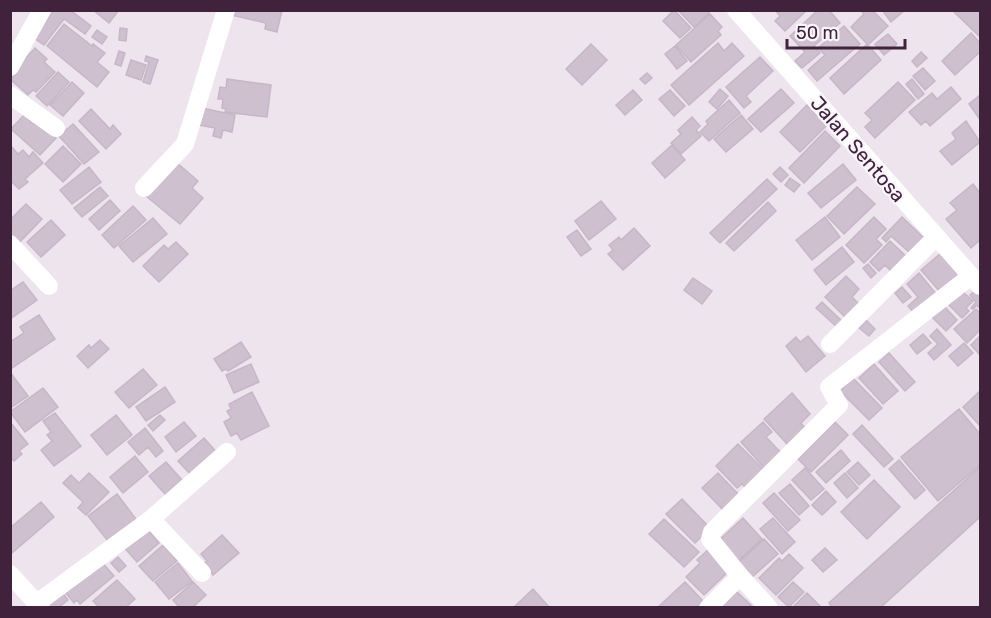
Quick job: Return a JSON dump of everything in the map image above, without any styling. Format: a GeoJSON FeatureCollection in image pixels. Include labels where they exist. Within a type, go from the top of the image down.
{"type":"FeatureCollection","features":[{"type":"Feature","properties":{"kind":"street"},"geometry":{"type":"LineString","coordinates":[[10,67],[42,10]]}},
{"type":"Feature","properties":{"kind":"street"},"geometry":{"type":"LineString","coordinates":[[144,188],[185,144],[226,10]]}},
{"type":"Feature","properties":{"kind":"street","name":"Jalan Sentosa"},"geometry":{"type":"LineString","coordinates":[[736,10],[976,281]]}},
{"type":"Feature","properties":{"kind":"street"},"geometry":{"type":"LineString","coordinates":[[10,95],[56,128]]}},
{"type":"Feature","properties":{"kind":"street"},"geometry":{"type":"LineString","coordinates":[[830,344],[936,237]]}},
{"type":"Feature","properties":{"kind":"street"},"geometry":{"type":"LineString","coordinates":[[10,244],[49,286]]}},
{"type":"Feature","properties":{"kind":"street"},"geometry":{"type":"LineString","coordinates":[[769,608],[710,539],[712,532],[839,405],[829,387],[976,281]]}},
{"type":"Feature","properties":{"kind":"street"},"geometry":{"type":"LineString","coordinates":[[10,574],[39,605],[151,519],[227,452]]}},
{"type":"Feature","properties":{"kind":"street"},"geometry":{"type":"LineString","coordinates":[[151,519],[202,573]]}},
{"type":"Feature","properties":{"kind":"street"},"geometry":{"type":"LineString","coordinates":[[708,608],[740,576]]}},
{"type":"Feature","properties":{"kind":"building"},"geometry":{"type":"Polygon","coordinates":[[[54,10],[70,10],[91,26],[85,34],[64,19],[44,45],[34,38],[54,10]]]}},
{"type":"Feature","properties":{"kind":"building"},"geometry":{"type":"Polygon","coordinates":[[[93,10],[119,10],[109,23],[93,10]]]}},
{"type":"Feature","properties":{"kind":"building"},"geometry":{"type":"Polygon","coordinates":[[[232,10],[282,10],[277,32],[265,29],[266,23],[231,15],[232,10]]]}},
{"type":"Feature","properties":{"kind":"building"},"geometry":{"type":"Polygon","coordinates":[[[674,10],[691,28],[680,38],[663,21],[674,10]]]}},
{"type":"Feature","properties":{"kind":"building"},"geometry":{"type":"Polygon","coordinates":[[[678,10],[707,10],[709,13],[694,27],[678,10]]]}},
{"type":"Feature","properties":{"kind":"building"},"geometry":{"type":"Polygon","coordinates":[[[775,10],[807,10],[785,31],[775,21],[780,16],[775,10]]]}},
{"type":"Feature","properties":{"kind":"building"},"geometry":{"type":"Polygon","coordinates":[[[818,10],[829,10],[840,23],[814,46],[820,53],[802,68],[795,61],[805,52],[790,36],[818,10]]]}},
{"type":"Feature","properties":{"kind":"building"},"geometry":{"type":"Polygon","coordinates":[[[861,10],[872,10],[888,26],[868,45],[851,27],[864,14],[861,10]]]}},
{"type":"Feature","properties":{"kind":"building"},"geometry":{"type":"Polygon","coordinates":[[[882,10],[905,10],[891,22],[882,10]]]}},
{"type":"Feature","properties":{"kind":"building"},"geometry":{"type":"Polygon","coordinates":[[[952,10],[980,10],[980,37],[952,10]]]}},
{"type":"Feature","properties":{"kind":"building"},"geometry":{"type":"Polygon","coordinates":[[[710,14],[722,27],[718,31],[721,35],[691,62],[676,45],[710,14]]]}},
{"type":"Feature","properties":{"kind":"building"},"geometry":{"type":"Polygon","coordinates":[[[64,24],[105,53],[97,62],[109,72],[97,87],[47,46],[64,24]]]}},
{"type":"Feature","properties":{"kind":"building"},"geometry":{"type":"Polygon","coordinates":[[[844,26],[860,44],[817,81],[808,70],[825,55],[818,48],[844,26]]]}},
{"type":"Feature","properties":{"kind":"building"},"geometry":{"type":"Polygon","coordinates":[[[120,28],[127,29],[126,41],[119,40],[120,28]]]}},
{"type":"Feature","properties":{"kind":"building"},"geometry":{"type":"Polygon","coordinates":[[[97,30],[107,37],[102,44],[92,37],[97,30]]]}},
{"type":"Feature","properties":{"kind":"building"},"geometry":{"type":"Polygon","coordinates":[[[971,33],[980,43],[980,52],[955,75],[942,61],[971,33]]]}},
{"type":"Feature","properties":{"kind":"building"},"geometry":{"type":"Polygon","coordinates":[[[888,34],[897,44],[884,55],[875,44],[888,34]]]}},
{"type":"Feature","properties":{"kind":"building"},"geometry":{"type":"Polygon","coordinates":[[[718,43],[724,51],[732,43],[744,56],[689,105],[671,85],[718,43]]]}},
{"type":"Feature","properties":{"kind":"building"},"geometry":{"type":"Polygon","coordinates":[[[591,44],[607,60],[582,85],[566,69],[591,44]]]}},
{"type":"Feature","properties":{"kind":"building"},"geometry":{"type":"Polygon","coordinates":[[[867,44],[881,60],[844,94],[830,78],[867,44]]]}},
{"type":"Feature","properties":{"kind":"building"},"geometry":{"type":"Polygon","coordinates":[[[675,46],[687,61],[677,69],[665,54],[675,46]]]}},
{"type":"Feature","properties":{"kind":"building"},"geometry":{"type":"Polygon","coordinates":[[[35,48],[47,59],[44,62],[55,72],[36,92],[33,90],[28,95],[10,79],[16,74],[13,72],[35,48]]]}},
{"type":"Feature","properties":{"kind":"building"},"geometry":{"type":"Polygon","coordinates":[[[119,51],[125,53],[121,66],[115,64],[119,51]]]}},
{"type":"Feature","properties":{"kind":"building"},"geometry":{"type":"Polygon","coordinates":[[[921,52],[927,58],[917,67],[912,61],[921,52]]]}},
{"type":"Feature","properties":{"kind":"building"},"geometry":{"type":"Polygon","coordinates":[[[146,56],[158,60],[150,84],[143,82],[149,62],[145,61],[146,56]]]}},
{"type":"Feature","properties":{"kind":"building"},"geometry":{"type":"Polygon","coordinates":[[[760,57],[773,71],[746,96],[751,102],[744,108],[726,87],[760,57]]]}},
{"type":"Feature","properties":{"kind":"building"},"geometry":{"type":"Polygon","coordinates":[[[131,60],[146,65],[141,80],[126,75],[131,60]]]}},
{"type":"Feature","properties":{"kind":"building"},"geometry":{"type":"Polygon","coordinates":[[[923,68],[935,81],[925,90],[913,76],[923,68]]]}},
{"type":"Feature","properties":{"kind":"building"},"geometry":{"type":"Polygon","coordinates":[[[58,72],[69,82],[47,106],[36,96],[58,72]]]}},
{"type":"Feature","properties":{"kind":"building"},"geometry":{"type":"Polygon","coordinates":[[[647,73],[652,78],[645,84],[640,79],[647,73]]]}},
{"type":"Feature","properties":{"kind":"building"},"geometry":{"type":"Polygon","coordinates":[[[227,79],[271,85],[267,117],[225,112],[226,109],[222,108],[223,99],[218,99],[220,87],[226,88],[227,79]]]}},
{"type":"Feature","properties":{"kind":"building"},"geometry":{"type":"Polygon","coordinates":[[[912,79],[924,94],[918,99],[906,84],[912,79]]]}},
{"type":"Feature","properties":{"kind":"building"},"geometry":{"type":"Polygon","coordinates":[[[72,82],[84,93],[63,116],[50,105],[72,82]]]}},
{"type":"Feature","properties":{"kind":"building"},"geometry":{"type":"Polygon","coordinates":[[[898,82],[915,100],[875,138],[865,127],[872,120],[865,113],[898,82]]]}},
{"type":"Feature","properties":{"kind":"building"},"geometry":{"type":"Polygon","coordinates":[[[951,87],[961,99],[930,126],[926,121],[921,125],[909,112],[932,93],[937,99],[951,87]]]}},
{"type":"Feature","properties":{"kind":"building"},"geometry":{"type":"Polygon","coordinates":[[[720,89],[728,96],[717,109],[709,102],[720,89]]]}},
{"type":"Feature","properties":{"kind":"building"},"geometry":{"type":"Polygon","coordinates":[[[781,89],[794,103],[761,132],[748,119],[781,89]]]}},
{"type":"Feature","properties":{"kind":"building"},"geometry":{"type":"Polygon","coordinates":[[[633,90],[642,100],[625,115],[616,105],[633,90]]]}},
{"type":"Feature","properties":{"kind":"building"},"geometry":{"type":"Polygon","coordinates":[[[670,90],[685,106],[674,116],[659,99],[670,90]]]}},
{"type":"Feature","properties":{"kind":"building"},"geometry":{"type":"Polygon","coordinates":[[[980,95],[980,117],[979,118],[969,104],[980,95]]]}},
{"type":"Feature","properties":{"kind":"building"},"geometry":{"type":"Polygon","coordinates":[[[729,100],[740,113],[709,141],[700,132],[708,124],[706,121],[729,100]]]}},
{"type":"Feature","properties":{"kind":"building"},"geometry":{"type":"Polygon","coordinates":[[[807,105],[827,125],[800,152],[780,132],[807,105]]]}},
{"type":"Feature","properties":{"kind":"building"},"geometry":{"type":"Polygon","coordinates":[[[202,108],[235,115],[232,132],[223,130],[221,138],[213,136],[215,128],[198,125],[202,108]]]}},
{"type":"Feature","properties":{"kind":"building"},"geometry":{"type":"Polygon","coordinates":[[[91,109],[110,129],[113,125],[121,134],[106,149],[79,121],[91,109]]]}},
{"type":"Feature","properties":{"kind":"building"},"geometry":{"type":"Polygon","coordinates":[[[24,115],[33,124],[36,121],[56,138],[40,155],[11,129],[24,115]]]}},
{"type":"Feature","properties":{"kind":"building"},"geometry":{"type":"Polygon","coordinates":[[[741,115],[753,129],[726,152],[714,139],[741,115]]]}},
{"type":"Feature","properties":{"kind":"building"},"geometry":{"type":"Polygon","coordinates":[[[692,117],[700,126],[696,130],[701,136],[681,154],[671,143],[681,134],[678,130],[692,117]]]}},
{"type":"Feature","properties":{"kind":"building"},"geometry":{"type":"Polygon","coordinates":[[[966,121],[980,142],[952,165],[940,151],[956,139],[952,133],[966,121]]]}},
{"type":"Feature","properties":{"kind":"building"},"geometry":{"type":"Polygon","coordinates":[[[73,124],[99,152],[84,164],[59,136],[73,124]]]}},
{"type":"Feature","properties":{"kind":"building"},"geometry":{"type":"Polygon","coordinates":[[[825,131],[840,146],[804,183],[789,168],[825,131]]]}},
{"type":"Feature","properties":{"kind":"building"},"geometry":{"type":"Polygon","coordinates":[[[10,145],[18,154],[23,150],[29,157],[33,152],[43,163],[25,179],[28,182],[19,189],[10,180],[10,145]]]}},
{"type":"Feature","properties":{"kind":"building"},"geometry":{"type":"Polygon","coordinates":[[[672,145],[685,160],[665,178],[652,163],[672,145]]]}},
{"type":"Feature","properties":{"kind":"building"},"geometry":{"type":"Polygon","coordinates":[[[63,146],[81,164],[63,182],[45,164],[63,146]]]}},
{"type":"Feature","properties":{"kind":"building"},"geometry":{"type":"Polygon","coordinates":[[[176,162],[198,181],[192,188],[203,198],[180,224],[146,196],[176,162]]]}},
{"type":"Feature","properties":{"kind":"building"},"geometry":{"type":"Polygon","coordinates":[[[843,164],[856,180],[821,208],[808,193],[843,164]]]}},
{"type":"Feature","properties":{"kind":"building"},"geometry":{"type":"Polygon","coordinates":[[[89,167],[101,182],[72,204],[60,190],[89,167]]]}},
{"type":"Feature","properties":{"kind":"building"},"geometry":{"type":"Polygon","coordinates":[[[780,167],[788,175],[781,182],[773,174],[780,167]]]}},
{"type":"Feature","properties":{"kind":"building"},"geometry":{"type":"Polygon","coordinates":[[[790,178],[800,185],[794,192],[785,185],[790,178]]]}},
{"type":"Feature","properties":{"kind":"building"},"geometry":{"type":"Polygon","coordinates":[[[767,179],[777,189],[720,243],[710,233],[767,179]]]}},
{"type":"Feature","properties":{"kind":"building"},"geometry":{"type":"Polygon","coordinates":[[[973,184],[980,193],[980,240],[971,248],[946,219],[957,210],[950,203],[973,184]]]}},
{"type":"Feature","properties":{"kind":"building"},"geometry":{"type":"Polygon","coordinates":[[[100,187],[108,196],[82,217],[74,208],[100,187]]]}},
{"type":"Feature","properties":{"kind":"building"},"geometry":{"type":"Polygon","coordinates":[[[857,187],[875,204],[844,234],[827,216],[857,187]]]}},
{"type":"Feature","properties":{"kind":"building"},"geometry":{"type":"Polygon","coordinates":[[[110,200],[120,211],[99,230],[89,219],[110,200]]]}},
{"type":"Feature","properties":{"kind":"building"},"geometry":{"type":"Polygon","coordinates":[[[601,201],[616,219],[589,240],[575,221],[601,201]]]}},
{"type":"Feature","properties":{"kind":"building"},"geometry":{"type":"Polygon","coordinates":[[[768,202],[776,211],[734,251],[726,243],[768,202]]]}},
{"type":"Feature","properties":{"kind":"building"},"geometry":{"type":"Polygon","coordinates":[[[26,204],[42,219],[18,244],[10,237],[10,220],[26,204]]]}},
{"type":"Feature","properties":{"kind":"building"},"geometry":{"type":"Polygon","coordinates":[[[133,206],[146,220],[114,248],[102,235],[133,206]]]}},
{"type":"Feature","properties":{"kind":"building"},"geometry":{"type":"Polygon","coordinates":[[[825,217],[840,237],[812,260],[796,240],[825,217]]]}},
{"type":"Feature","properties":{"kind":"building"},"geometry":{"type":"Polygon","coordinates":[[[874,217],[886,229],[876,239],[882,245],[864,263],[846,245],[874,217]]]}},
{"type":"Feature","properties":{"kind":"building"},"geometry":{"type":"Polygon","coordinates":[[[902,217],[924,238],[910,253],[891,236],[886,242],[882,238],[902,217]]]}},
{"type":"Feature","properties":{"kind":"building"},"geometry":{"type":"Polygon","coordinates":[[[153,218],[167,234],[133,262],[119,246],[153,218]]]}},
{"type":"Feature","properties":{"kind":"building"},"geometry":{"type":"Polygon","coordinates":[[[51,220],[65,235],[41,257],[27,242],[51,220]]]}},
{"type":"Feature","properties":{"kind":"building"},"geometry":{"type":"Polygon","coordinates":[[[634,228],[650,246],[623,270],[608,254],[613,250],[609,245],[619,237],[621,240],[634,228]]]}},
{"type":"Feature","properties":{"kind":"building"},"geometry":{"type":"Polygon","coordinates":[[[577,230],[591,249],[581,256],[567,237],[577,230]]]}},
{"type":"Feature","properties":{"kind":"building"},"geometry":{"type":"Polygon","coordinates":[[[890,241],[907,257],[892,272],[885,265],[879,271],[870,262],[890,241]]]}},
{"type":"Feature","properties":{"kind":"building"},"geometry":{"type":"Polygon","coordinates":[[[176,242],[188,254],[159,282],[143,266],[164,245],[168,249],[176,242]]]}},
{"type":"Feature","properties":{"kind":"building"},"geometry":{"type":"Polygon","coordinates":[[[842,247],[854,262],[826,285],[814,270],[842,247]]]}},
{"type":"Feature","properties":{"kind":"building"},"geometry":{"type":"Polygon","coordinates":[[[941,253],[961,276],[941,293],[921,270],[941,253]]]}},
{"type":"Feature","properties":{"kind":"building"},"geometry":{"type":"Polygon","coordinates":[[[868,264],[876,273],[871,278],[863,268],[868,264]]]}},
{"type":"Feature","properties":{"kind":"building"},"geometry":{"type":"Polygon","coordinates":[[[919,273],[937,295],[915,314],[908,306],[918,297],[907,284],[919,273]]]}},
{"type":"Feature","properties":{"kind":"building"},"geometry":{"type":"Polygon","coordinates":[[[846,276],[859,289],[852,297],[860,305],[847,319],[825,297],[846,276]]]}},
{"type":"Feature","properties":{"kind":"building"},"geometry":{"type":"Polygon","coordinates":[[[693,278],[712,291],[702,304],[684,290],[693,278]]]}},
{"type":"Feature","properties":{"kind":"building"},"geometry":{"type":"Polygon","coordinates":[[[23,282],[37,300],[10,319],[10,291],[23,282]]]}},
{"type":"Feature","properties":{"kind":"building"},"geometry":{"type":"Polygon","coordinates":[[[902,287],[911,297],[903,303],[895,293],[902,287]]]}},
{"type":"Feature","properties":{"kind":"building"},"geometry":{"type":"Polygon","coordinates":[[[976,289],[980,293],[980,309],[977,305],[971,308],[976,302],[970,295],[976,289]]]}},
{"type":"Feature","properties":{"kind":"building"},"geometry":{"type":"Polygon","coordinates":[[[962,291],[973,301],[966,308],[969,311],[962,318],[946,302],[962,291]]]}},
{"type":"Feature","properties":{"kind":"building"},"geometry":{"type":"Polygon","coordinates":[[[822,302],[844,323],[838,328],[816,308],[822,302]]]}},
{"type":"Feature","properties":{"kind":"building"},"geometry":{"type":"Polygon","coordinates":[[[942,304],[957,320],[946,331],[930,315],[942,304]]]}},
{"type":"Feature","properties":{"kind":"building"},"geometry":{"type":"Polygon","coordinates":[[[976,309],[980,313],[980,330],[967,343],[954,329],[976,309]]]}},
{"type":"Feature","properties":{"kind":"building"},"geometry":{"type":"Polygon","coordinates":[[[39,315],[55,339],[12,368],[10,342],[24,333],[20,327],[39,315]]]}},
{"type":"Feature","properties":{"kind":"building"},"geometry":{"type":"Polygon","coordinates":[[[866,320],[875,329],[869,336],[859,328],[866,320]]]}},
{"type":"Feature","properties":{"kind":"building"},"geometry":{"type":"Polygon","coordinates":[[[937,329],[951,345],[934,360],[928,353],[938,344],[930,336],[937,329]]]}},
{"type":"Feature","properties":{"kind":"building"},"geometry":{"type":"Polygon","coordinates":[[[923,334],[931,343],[917,354],[910,345],[923,334]]]}},
{"type":"Feature","properties":{"kind":"building"},"geometry":{"type":"Polygon","coordinates":[[[808,336],[825,356],[806,372],[786,346],[796,337],[800,342],[808,336]]]}},
{"type":"Feature","properties":{"kind":"building"},"geometry":{"type":"Polygon","coordinates":[[[980,336],[980,355],[971,345],[980,336]]]}},
{"type":"Feature","properties":{"kind":"building"},"geometry":{"type":"Polygon","coordinates":[[[100,340],[109,349],[88,368],[77,356],[89,345],[91,348],[100,340]]]}},
{"type":"Feature","properties":{"kind":"building"},"geometry":{"type":"Polygon","coordinates":[[[241,342],[251,357],[228,371],[226,369],[222,371],[214,359],[241,342]]]}},
{"type":"Feature","properties":{"kind":"building"},"geometry":{"type":"Polygon","coordinates":[[[964,343],[973,353],[958,366],[949,356],[964,343]]]}},
{"type":"Feature","properties":{"kind":"building"},"geometry":{"type":"Polygon","coordinates":[[[889,353],[915,382],[905,391],[879,362],[889,353]]]}},
{"type":"Feature","properties":{"kind":"building"},"geometry":{"type":"Polygon","coordinates":[[[251,364],[259,382],[234,393],[226,375],[251,364]]]}},
{"type":"Feature","properties":{"kind":"building"},"geometry":{"type":"Polygon","coordinates":[[[874,364],[898,391],[883,404],[859,378],[874,364]]]}},
{"type":"Feature","properties":{"kind":"building"},"geometry":{"type":"Polygon","coordinates":[[[143,369],[157,385],[129,408],[115,392],[143,369]]]}},
{"type":"Feature","properties":{"kind":"building"},"geometry":{"type":"Polygon","coordinates":[[[10,372],[28,396],[10,408],[10,372]]]}},
{"type":"Feature","properties":{"kind":"building"},"geometry":{"type":"Polygon","coordinates":[[[853,378],[882,408],[869,420],[840,391],[853,378]]]}},
{"type":"Feature","properties":{"kind":"building"},"geometry":{"type":"Polygon","coordinates":[[[165,387],[175,402],[146,421],[136,407],[165,387]]]}},
{"type":"Feature","properties":{"kind":"building"},"geometry":{"type":"Polygon","coordinates":[[[43,388],[58,407],[25,432],[10,412],[43,388]]]}},
{"type":"Feature","properties":{"kind":"building"},"geometry":{"type":"Polygon","coordinates":[[[980,391],[980,426],[963,407],[980,391]]]}},
{"type":"Feature","properties":{"kind":"building"},"geometry":{"type":"Polygon","coordinates":[[[252,392],[269,426],[241,440],[237,433],[231,436],[224,422],[231,418],[227,411],[231,409],[229,404],[252,392]]]}},
{"type":"Feature","properties":{"kind":"building"},"geometry":{"type":"Polygon","coordinates":[[[792,393],[810,414],[801,423],[806,429],[788,445],[764,419],[792,393]]]}},
{"type":"Feature","properties":{"kind":"building"},"geometry":{"type":"Polygon","coordinates":[[[959,409],[980,434],[980,465],[938,501],[901,457],[959,409]]]}},
{"type":"Feature","properties":{"kind":"building"},"geometry":{"type":"Polygon","coordinates":[[[55,413],[81,446],[54,466],[41,450],[52,441],[47,435],[51,432],[43,421],[55,413]]]}},
{"type":"Feature","properties":{"kind":"building"},"geometry":{"type":"Polygon","coordinates":[[[116,415],[132,435],[107,455],[91,435],[116,415]]]}},
{"type":"Feature","properties":{"kind":"building"},"geometry":{"type":"Polygon","coordinates":[[[160,415],[165,420],[153,431],[148,425],[160,415]]]}},
{"type":"Feature","properties":{"kind":"building"},"geometry":{"type":"Polygon","coordinates":[[[10,422],[28,444],[19,451],[22,454],[14,461],[10,457],[10,422]]]}},
{"type":"Feature","properties":{"kind":"building"},"geometry":{"type":"Polygon","coordinates":[[[184,422],[196,436],[176,452],[165,437],[184,422]]]}},
{"type":"Feature","properties":{"kind":"building"},"geometry":{"type":"Polygon","coordinates":[[[763,422],[772,432],[766,437],[784,456],[767,471],[741,442],[763,422]]]}},
{"type":"Feature","properties":{"kind":"building"},"geometry":{"type":"Polygon","coordinates":[[[835,422],[848,435],[811,472],[798,459],[835,422]]]}},
{"type":"Feature","properties":{"kind":"building"},"geometry":{"type":"Polygon","coordinates":[[[862,425],[893,459],[884,467],[853,434],[862,425]]]}},
{"type":"Feature","properties":{"kind":"building"},"geometry":{"type":"Polygon","coordinates":[[[145,428],[163,451],[156,457],[148,447],[139,455],[128,442],[145,428]]]}},
{"type":"Feature","properties":{"kind":"building"},"geometry":{"type":"Polygon","coordinates":[[[204,438],[219,455],[193,477],[178,461],[204,438]]]}},
{"type":"Feature","properties":{"kind":"building"},"geometry":{"type":"Polygon","coordinates":[[[738,444],[764,470],[749,491],[742,484],[737,488],[716,466],[738,444]]]}},
{"type":"Feature","properties":{"kind":"building"},"geometry":{"type":"Polygon","coordinates":[[[841,450],[850,461],[826,483],[816,472],[841,450]]]}},
{"type":"Feature","properties":{"kind":"building"},"geometry":{"type":"Polygon","coordinates":[[[135,456],[148,472],[123,493],[110,477],[135,456]]]}},
{"type":"Feature","properties":{"kind":"building"},"geometry":{"type":"Polygon","coordinates":[[[899,460],[925,490],[915,499],[889,469],[899,460]]]}},
{"type":"Feature","properties":{"kind":"building"},"geometry":{"type":"Polygon","coordinates":[[[166,462],[182,480],[165,494],[149,476],[166,462]]]}},
{"type":"Feature","properties":{"kind":"building"},"geometry":{"type":"Polygon","coordinates":[[[858,462],[870,475],[859,485],[847,472],[858,462]]]}},
{"type":"Feature","properties":{"kind":"building"},"geometry":{"type":"Polygon","coordinates":[[[980,467],[980,517],[880,608],[832,608],[829,603],[980,467]]]}},
{"type":"Feature","properties":{"kind":"building"},"geometry":{"type":"Polygon","coordinates":[[[805,468],[824,489],[811,500],[792,480],[805,468]]]}},
{"type":"Feature","properties":{"kind":"building"},"geometry":{"type":"Polygon","coordinates":[[[89,473],[109,492],[86,515],[78,508],[83,502],[63,483],[71,475],[79,483],[89,473]]]}},
{"type":"Feature","properties":{"kind":"building"},"geometry":{"type":"Polygon","coordinates":[[[718,473],[742,498],[726,513],[702,488],[718,473]]]}},
{"type":"Feature","properties":{"kind":"building"},"geometry":{"type":"Polygon","coordinates":[[[845,473],[858,488],[847,498],[834,483],[845,473]]]}},
{"type":"Feature","properties":{"kind":"building"},"geometry":{"type":"Polygon","coordinates":[[[874,480],[900,507],[867,539],[841,512],[874,480]]]}},
{"type":"Feature","properties":{"kind":"building"},"geometry":{"type":"Polygon","coordinates":[[[790,484],[809,506],[799,515],[779,493],[790,484]]]}},
{"type":"Feature","properties":{"kind":"building"},"geometry":{"type":"Polygon","coordinates":[[[826,491],[836,502],[822,515],[812,505],[826,491]]]}},
{"type":"Feature","properties":{"kind":"building"},"geometry":{"type":"Polygon","coordinates":[[[774,493],[800,520],[788,531],[763,503],[774,493]]]}},
{"type":"Feature","properties":{"kind":"building"},"geometry":{"type":"Polygon","coordinates":[[[117,494],[136,519],[108,541],[88,516],[117,494]]]}},
{"type":"Feature","properties":{"kind":"building"},"geometry":{"type":"Polygon","coordinates":[[[682,499],[710,528],[695,543],[666,514],[682,499]]]}},
{"type":"Feature","properties":{"kind":"building"},"geometry":{"type":"Polygon","coordinates":[[[41,502],[54,517],[12,553],[10,528],[41,502]]]}},
{"type":"Feature","properties":{"kind":"building"},"geometry":{"type":"Polygon","coordinates":[[[743,518],[762,539],[736,563],[717,542],[743,518]]]}},
{"type":"Feature","properties":{"kind":"building"},"geometry":{"type":"Polygon","coordinates":[[[773,518],[795,542],[782,554],[760,529],[773,518]]]}},
{"type":"Feature","properties":{"kind":"building"},"geometry":{"type":"Polygon","coordinates":[[[664,519],[699,552],[684,567],[649,534],[664,519]]]}},
{"type":"Feature","properties":{"kind":"building"},"geometry":{"type":"Polygon","coordinates":[[[144,525],[159,543],[137,562],[121,544],[144,525]]]}},
{"type":"Feature","properties":{"kind":"building"},"geometry":{"type":"Polygon","coordinates":[[[222,535],[239,553],[213,575],[203,564],[207,561],[201,554],[222,535]]]}},
{"type":"Feature","properties":{"kind":"building"},"geometry":{"type":"Polygon","coordinates":[[[764,539],[778,554],[751,578],[737,564],[764,539]]]}},
{"type":"Feature","properties":{"kind":"building"},"geometry":{"type":"Polygon","coordinates":[[[163,545],[177,561],[153,581],[139,566],[163,545]]]}},
{"type":"Feature","properties":{"kind":"building"},"geometry":{"type":"Polygon","coordinates":[[[710,548],[731,569],[704,595],[686,577],[700,563],[697,560],[710,548]]]}},
{"type":"Feature","properties":{"kind":"building"},"geometry":{"type":"Polygon","coordinates":[[[825,548],[837,560],[823,572],[812,560],[825,548]]]}},
{"type":"Feature","properties":{"kind":"building"},"geometry":{"type":"Polygon","coordinates":[[[789,554],[803,568],[776,595],[759,578],[779,558],[782,561],[789,554]]]}},
{"type":"Feature","properties":{"kind":"building"},"geometry":{"type":"Polygon","coordinates":[[[118,557],[126,566],[119,572],[111,563],[118,557]]]}},
{"type":"Feature","properties":{"kind":"building"},"geometry":{"type":"Polygon","coordinates":[[[99,559],[114,576],[80,604],[77,600],[74,603],[65,592],[99,559]]]}},
{"type":"Feature","properties":{"kind":"building"},"geometry":{"type":"Polygon","coordinates":[[[178,563],[192,581],[169,599],[155,582],[178,563]]]}},
{"type":"Feature","properties":{"kind":"building"},"geometry":{"type":"Polygon","coordinates":[[[117,580],[135,599],[125,608],[97,608],[98,606],[93,601],[117,580]]]}},
{"type":"Feature","properties":{"kind":"building"},"geometry":{"type":"Polygon","coordinates":[[[193,582],[206,595],[192,608],[180,608],[173,600],[193,582]]]}},
{"type":"Feature","properties":{"kind":"building"},"geometry":{"type":"Polygon","coordinates":[[[685,582],[703,601],[696,608],[657,608],[685,582]]]}},
{"type":"Feature","properties":{"kind":"building"},"geometry":{"type":"Polygon","coordinates":[[[793,582],[804,592],[789,607],[778,597],[793,582]]]}},
{"type":"Feature","properties":{"kind":"building"},"geometry":{"type":"Polygon","coordinates":[[[533,589],[550,608],[513,608],[533,589]]]}},
{"type":"Feature","properties":{"kind":"building"},"geometry":{"type":"Polygon","coordinates":[[[60,590],[68,600],[58,608],[48,608],[44,603],[60,590]]]}},
{"type":"Feature","properties":{"kind":"building"},"geometry":{"type":"Polygon","coordinates":[[[736,591],[754,608],[714,607],[736,591]]]}},
{"type":"Feature","properties":{"kind":"building"},"geometry":{"type":"Polygon","coordinates":[[[807,593],[821,607],[792,608],[807,593]]]}}]}
